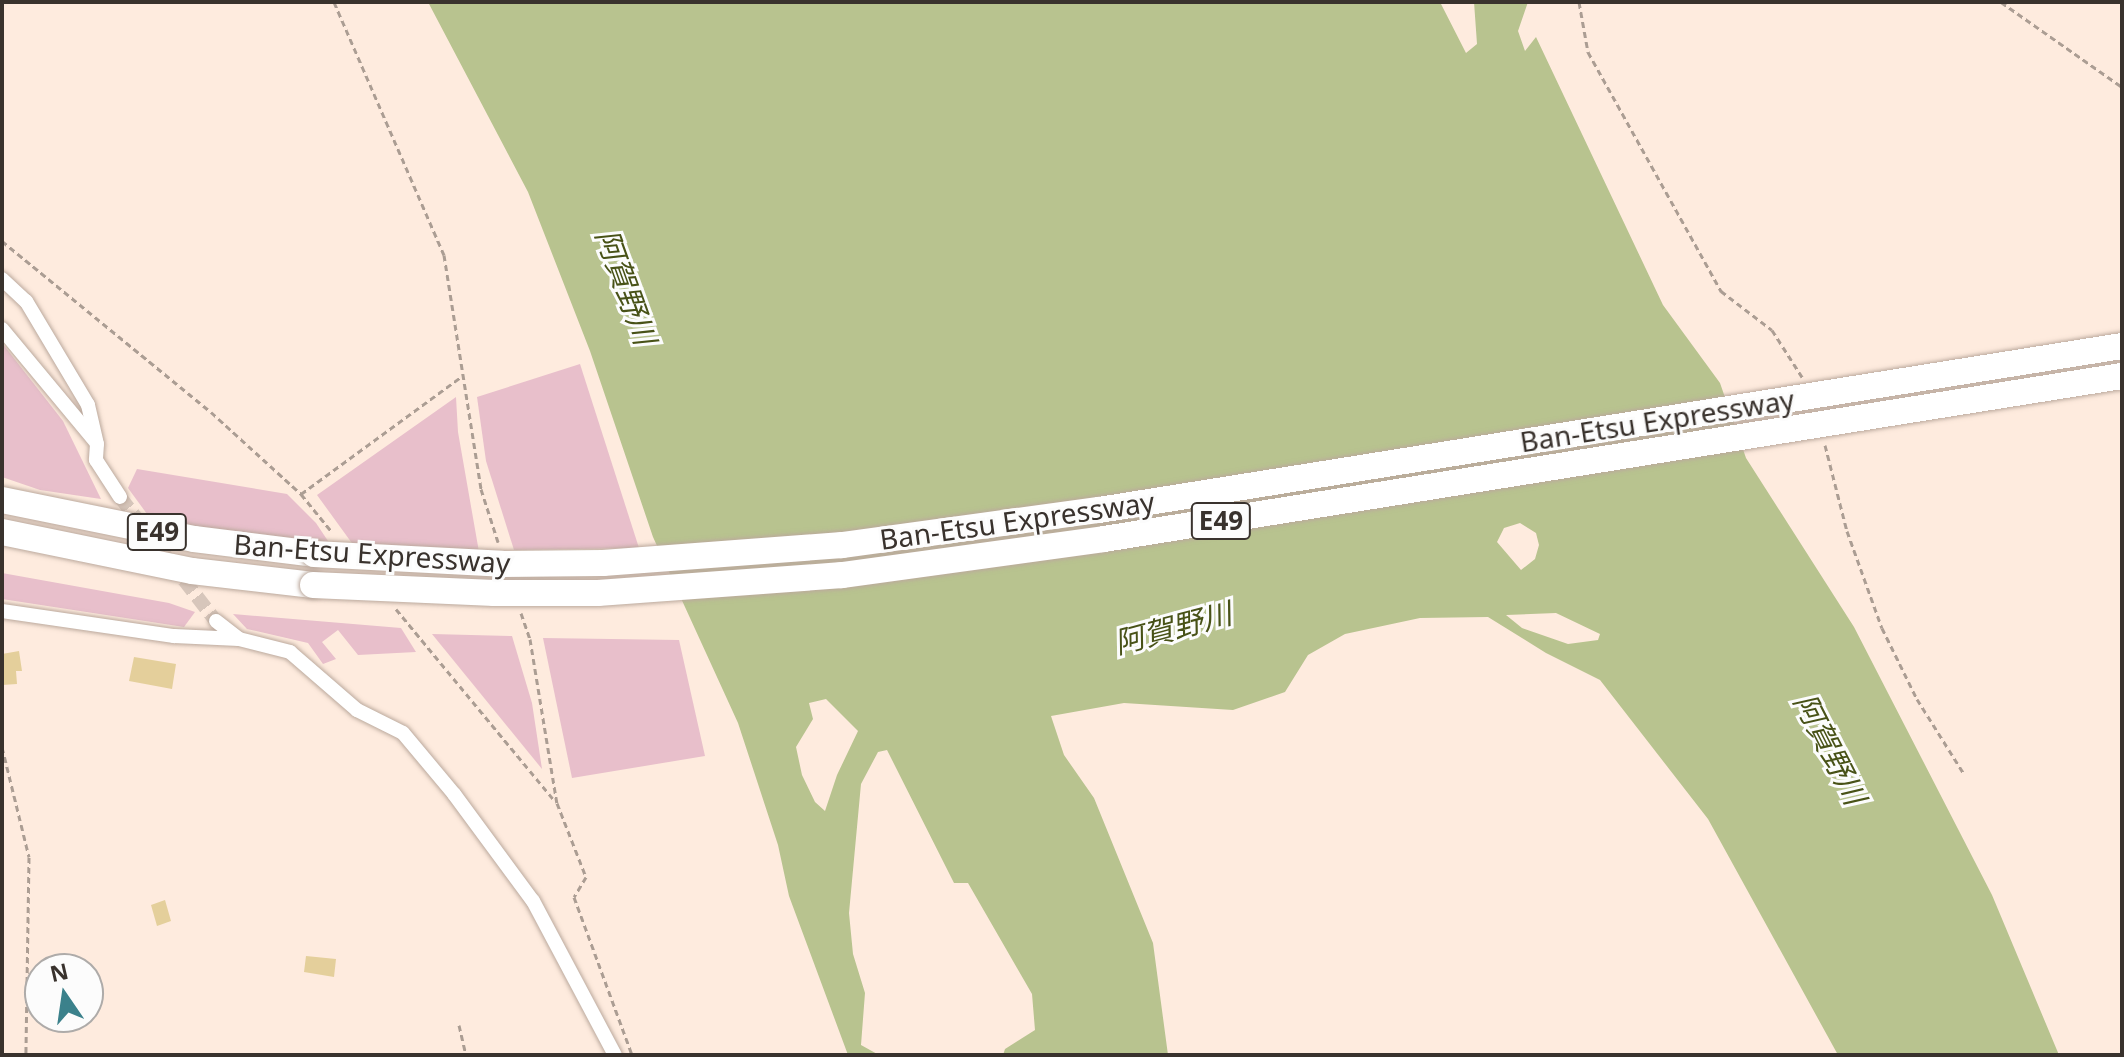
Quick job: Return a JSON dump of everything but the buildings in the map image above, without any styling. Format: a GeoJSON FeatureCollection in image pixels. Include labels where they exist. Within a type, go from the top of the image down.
{"type":"FeatureCollection","features":[{"type":"Feature","properties":{"kind":"highway","name":"Ban-Etsu Expressway"},"geometry":{"type":"LineString","coordinates":[[2,500],[194,539],[314,554],[502,564],[603,563],[842,545],[1099,510],[2122,346]]}},
{"type":"Feature","properties":{"kind":"highway","name":"Ban-Etsu Expressway"},"geometry":{"type":"LineString","coordinates":[[2,532],[192,571],[313,585],[494,593],[598,593],[842,575],[1104,539],[2122,376]]}},
{"type":"Feature","properties":{"kind":"highway"},"geometry":{"type":"LineString","coordinates":[[2,547],[215,586],[313,585]]}},
{"type":"Feature","properties":{"kind":"street"},"geometry":{"type":"LineString","coordinates":[[2,279],[26,301],[88,405],[97,444],[96,460],[120,497]]}},
{"type":"Feature","properties":{"kind":"street"},"geometry":{"type":"LineString","coordinates":[[2,329],[97,444]]}},
{"type":"Feature","properties":{"kind":"street"},"geometry":{"type":"LineString","coordinates":[[2,611],[174,636],[239,639],[290,652],[357,710],[403,733],[454,794],[533,901],[615,1055]]}},
{"type":"Feature","properties":{"kind":"street"},"geometry":{"type":"LineString","coordinates":[[216,621],[239,639]]}},
{"type":"Feature","properties":{"kind":"path"},"geometry":{"type":"LineString","coordinates":[[334,2],[444,255],[481,489],[501,549]]}},
{"type":"Feature","properties":{"kind":"path"},"geometry":{"type":"LineString","coordinates":[[2001,2],[2122,87]]}},
{"type":"Feature","properties":{"kind":"path"},"geometry":{"type":"LineString","coordinates":[[2,241],[211,412],[301,494],[340,542]]}},
{"type":"Feature","properties":{"kind":"path"},"geometry":{"type":"LineString","coordinates":[[301,494],[463,375]]}},
{"type":"Feature","properties":{"kind":"path"},"geometry":{"type":"LineString","coordinates":[[389,601],[557,803]]}},
{"type":"Feature","properties":{"kind":"path"},"geometry":{"type":"LineString","coordinates":[[520,609],[530,639],[557,803],[586,877],[574,897],[632,1055]]}},
{"type":"Feature","properties":{"kind":"path"},"geometry":{"type":"LineString","coordinates":[[2,747],[29,857],[26,1055]]}},
{"type":"Feature","properties":{"kind":"path"},"geometry":{"type":"LineString","coordinates":[[459,1025],[466,1055]]}},
{"type":"Feature","properties":{"kind":"shaded area"},"geometry":{"type":"Polygon","coordinates":[[[2,343],[63,421],[101,499],[40,490],[2,477],[2,343]]]}},
{"type":"Feature","properties":{"kind":"shaded area"},"geometry":{"type":"Polygon","coordinates":[[[580,364],[639,548],[514,550],[486,461],[477,397],[580,364]]]}},
{"type":"Feature","properties":{"kind":"shaded area"},"geometry":{"type":"Polygon","coordinates":[[[456,397],[458,432],[479,552],[354,546],[317,495],[456,397]]]}},
{"type":"Feature","properties":{"kind":"shaded area"},"geometry":{"type":"Polygon","coordinates":[[[137,469],[287,494],[316,523],[332,547],[202,528],[147,514],[128,488],[137,469]]]}},
{"type":"Feature","properties":{"kind":"shaded area"},"geometry":{"type":"Polygon","coordinates":[[[2,573],[169,603],[195,612],[184,627],[2,599],[2,573]]]}},
{"type":"Feature","properties":{"kind":"shaded area"},"geometry":{"type":"Polygon","coordinates":[[[233,614],[401,628],[416,652],[358,655],[338,630],[322,642],[336,659],[323,664],[308,643],[247,629],[233,614]]]}},
{"type":"Feature","properties":{"kind":"shaded area"},"geometry":{"type":"Polygon","coordinates":[[[432,634],[512,636],[532,703],[542,769],[432,634]]]}},
{"type":"Feature","properties":{"kind":"shaded area"},"geometry":{"type":"Polygon","coordinates":[[[543,638],[679,640],[705,756],[572,778],[543,638]]]}},
{"type":"Feature","properties":{"kind":"water","name":"阿賀野川"},"geometry":{"type":"Polygon","coordinates":[[[428,2],[1440,2],[1466,53],[1477,44],[1474,2],[1528,2],[1518,31],[1525,51],[1536,37],[1663,305],[1720,383],[1746,458],[1854,627],[1992,895],[2059,1055],[1838,1055],[1708,819],[1600,680],[1546,653],[1488,617],[1420,618],[1345,634],[1308,655],[1285,692],[1233,710],[1124,703],[1051,716],[1064,755],[1094,798],[1153,943],[1168,1055],[1003,1055],[1005,1049],[1035,1030],[1032,994],[968,883],[954,883],[887,750],[878,752],[861,784],[849,913],[853,954],[865,993],[861,1045],[879,1055],[848,1055],[789,896],[778,845],[738,723],[653,537],[590,351],[528,192],[428,2]],[[1520,523],[1504,528],[1497,542],[1521,570],[1535,559],[1539,545],[1536,533],[1520,523]],[[1556,613],[1506,615],[1522,628],[1568,644],[1598,640],[1600,634],[1556,613]],[[826,699],[809,703],[813,719],[796,747],[802,775],[815,802],[825,811],[837,775],[858,731],[826,699]]]}},
{"type":"Feature","properties":{"kind":"tunnel"},"geometry":{"type":"LineString","coordinates":[[120,497],[216,621]]}}]}
